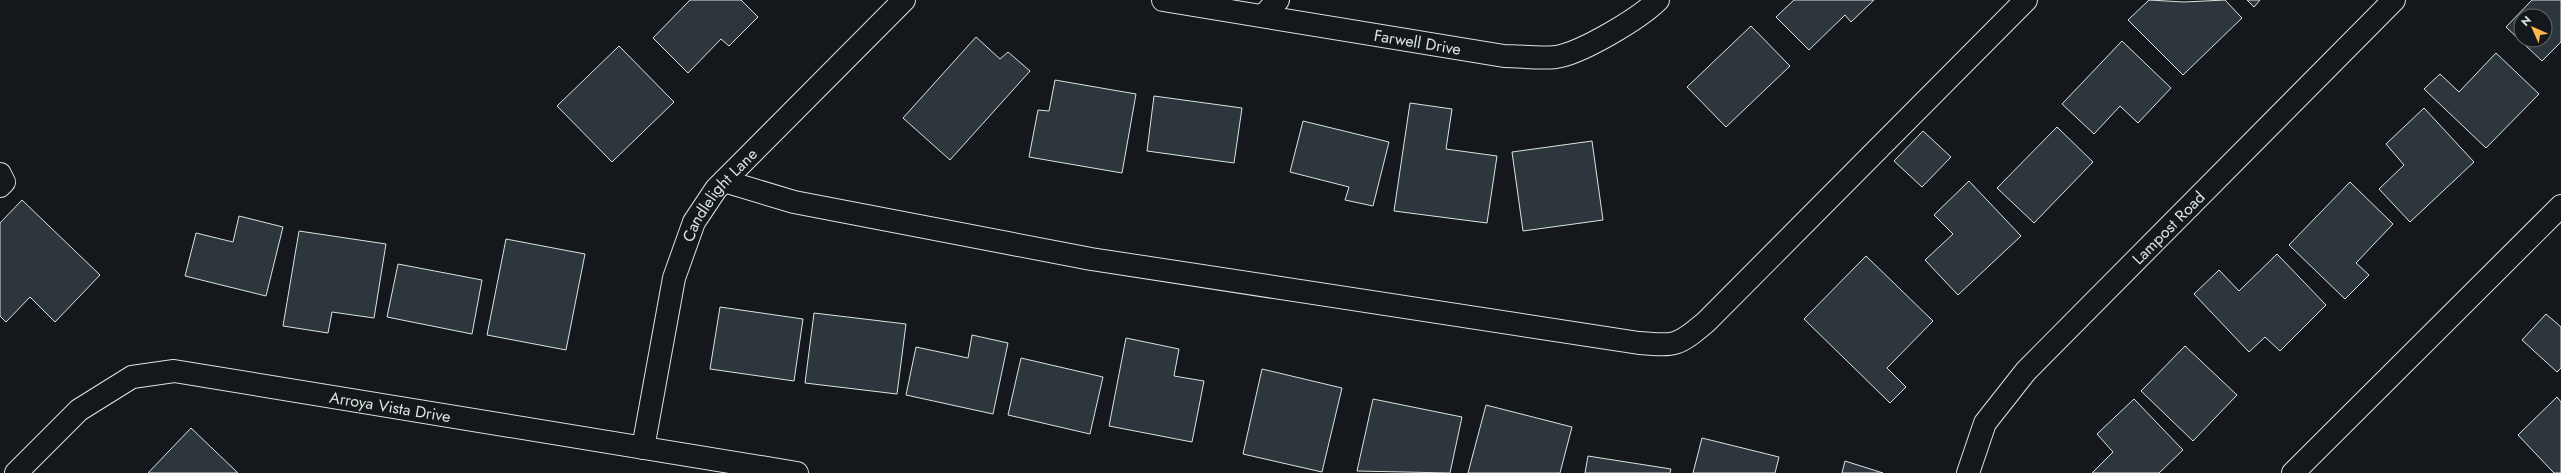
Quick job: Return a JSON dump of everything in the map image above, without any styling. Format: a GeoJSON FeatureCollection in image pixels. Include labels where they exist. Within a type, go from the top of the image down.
{"type":"FeatureCollection","features":[{"type":"Feature","properties":{"kind":"street","name":"Candlelight Lane"},"geometry":{"type":"LineString","coordinates":[[643,448],[674,278],[694,222],[724,181],[904,0]]}},
{"type":"Feature","properties":{"kind":"street","name":"Farwell Drive"},"geometry":{"type":"LineString","coordinates":[[1163,0],[1504,56],[1557,57],[1604,38],[1647,11],[1658,0]]}},
{"type":"Feature","properties":{"kind":"street"},"geometry":{"type":"LineString","coordinates":[[1263,16],[1278,0]]}},
{"type":"Feature","properties":{"kind":"street"},"geometry":{"type":"LineString","coordinates":[[724,181],[794,202],[1091,259],[1639,343],[1666,345],[1682,342],[1706,322],[2026,0]]}},
{"type":"Feature","properties":{"kind":"street","name":"Lampost Road"},"geometry":{"type":"LineString","coordinates":[[1968,473],[1985,423],[2026,371],[2394,0]]}},
{"type":"Feature","properties":{"kind":"street"},"geometry":{"type":"LineString","coordinates":[[0,174],[4,182],[0,186]]}},
{"type":"Feature","properties":{"kind":"street"},"geometry":{"type":"LineString","coordinates":[[2293,473],[2561,206]]}},
{"type":"Feature","properties":{"kind":"street","name":"Arroya Vista Drive"},"geometry":{"type":"LineString","coordinates":[[16,473],[79,410],[132,377],[174,371],[797,473]]}},
{"type":"Feature","properties":{"kind":"building"},"geometry":{"type":"Polygon","coordinates":[[[690,0],[741,0],[758,17],[729,46],[721,39],[688,73],[653,38],[690,0]]]}},
{"type":"Feature","properties":{"kind":"building"},"geometry":{"type":"Polygon","coordinates":[[[1794,0],[1874,0],[1851,22],[1845,15],[1809,50],[1776,17],[1794,0]]]}},
{"type":"Feature","properties":{"kind":"building"},"geometry":{"type":"Polygon","coordinates":[[[2149,0],[2184,2],[2225,0],[2242,18],[2183,75],[2128,20],[2149,0]]]}},
{"type":"Feature","properties":{"kind":"building"},"geometry":{"type":"Polygon","coordinates":[[[2247,0],[2260,0],[2254,7],[2247,0]]]}},
{"type":"Feature","properties":{"kind":"building"},"geometry":{"type":"Polygon","coordinates":[[[2532,0],[2561,0],[2561,42],[2542,61],[2528,48],[2553,48],[2553,8],[2524,8],[2532,0]]]}},
{"type":"Feature","properties":{"kind":"building"},"geometry":{"type":"Polygon","coordinates":[[[2513,20],[2513,34],[2506,27],[2513,20]]]}},
{"type":"Feature","properties":{"kind":"building"},"geometry":{"type":"Polygon","coordinates":[[[1751,26],[1790,66],[1726,127],[1687,87],[1751,26]]]}},
{"type":"Feature","properties":{"kind":"building"},"geometry":{"type":"Polygon","coordinates":[[[976,37],[1000,59],[1008,52],[1030,71],[950,160],[903,118],[976,37]]]}},
{"type":"Feature","properties":{"kind":"building"},"geometry":{"type":"Polygon","coordinates":[[[2122,41],[2171,88],[2138,123],[2120,106],[2094,134],[2062,104],[2122,41]]]}},
{"type":"Feature","properties":{"kind":"building"},"geometry":{"type":"Polygon","coordinates":[[[619,46],[674,102],[612,162],[557,106],[619,46]]]}},
{"type":"Feature","properties":{"kind":"building"},"geometry":{"type":"Polygon","coordinates":[[[2496,53],[2539,94],[2486,148],[2424,89],[2440,74],[2459,92],[2496,53]]]}},
{"type":"Feature","properties":{"kind":"building"},"geometry":{"type":"Polygon","coordinates":[[[1055,80],[1136,94],[1122,173],[1029,157],[1038,110],[1049,111],[1055,80]]]}},
{"type":"Feature","properties":{"kind":"building"},"geometry":{"type":"Polygon","coordinates":[[[1154,96],[1242,108],[1234,163],[1147,151],[1154,96]]]}},
{"type":"Feature","properties":{"kind":"building"},"geometry":{"type":"Polygon","coordinates":[[[1410,103],[1452,109],[1446,149],[1497,156],[1487,223],[1394,211],[1410,103]]]}},
{"type":"Feature","properties":{"kind":"building"},"geometry":{"type":"Polygon","coordinates":[[[2424,108],[2474,162],[2410,222],[2379,189],[2404,165],[2386,144],[2424,108]]]}},
{"type":"Feature","properties":{"kind":"building"},"geometry":{"type":"Polygon","coordinates":[[[1303,121],[1389,142],[1373,206],[1345,200],[1349,187],[1290,172],[1303,121]]]}},
{"type":"Feature","properties":{"kind":"building"},"geometry":{"type":"Polygon","coordinates":[[[2057,127],[2093,162],[2034,223],[1997,188],[2057,127]]]}},
{"type":"Feature","properties":{"kind":"building"},"geometry":{"type":"Polygon","coordinates":[[[1923,131],[1951,157],[1922,187],[1894,161],[1923,131]]]}},
{"type":"Feature","properties":{"kind":"building"},"geometry":{"type":"Polygon","coordinates":[[[1592,141],[1603,220],[1523,231],[1512,152],[1592,141]]]}},
{"type":"Feature","properties":{"kind":"building"},"geometry":{"type":"Polygon","coordinates":[[[1969,181],[2021,236],[1958,295],[1925,260],[1953,234],[1934,215],[1969,181]]]}},
{"type":"Feature","properties":{"kind":"building"},"geometry":{"type":"Polygon","coordinates":[[[2350,182],[2393,224],[2356,263],[2369,275],[2345,299],[2289,245],[2350,182]]]}},
{"type":"Feature","properties":{"kind":"building"},"geometry":{"type":"Polygon","coordinates":[[[22,200],[100,275],[55,322],[30,297],[6,322],[0,316],[0,223],[22,200]]]}},
{"type":"Feature","properties":{"kind":"building"},"geometry":{"type":"Polygon","coordinates":[[[239,216],[283,227],[266,296],[185,276],[196,233],[233,242],[239,216]]]}},
{"type":"Feature","properties":{"kind":"building"},"geometry":{"type":"Polygon","coordinates":[[[299,231],[386,244],[374,318],[332,312],[328,333],[283,326],[299,231]]]}},
{"type":"Feature","properties":{"kind":"building"},"geometry":{"type":"Polygon","coordinates":[[[506,239],[585,254],[566,350],[487,335],[506,239]]]}},
{"type":"Feature","properties":{"kind":"building"},"geometry":{"type":"Polygon","coordinates":[[[2277,254],[2326,305],[2280,351],[2265,337],[2249,352],[2194,294],[2219,270],[2239,291],[2277,254]]]}},
{"type":"Feature","properties":{"kind":"building"},"geometry":{"type":"Polygon","coordinates":[[[1866,256],[1933,321],[1887,368],[1906,387],[1890,403],[1804,319],[1866,256]]]}},
{"type":"Feature","properties":{"kind":"building"},"geometry":{"type":"Polygon","coordinates":[[[398,264],[482,280],[472,334],[387,317],[398,264]]]}},
{"type":"Feature","properties":{"kind":"building"},"geometry":{"type":"Polygon","coordinates":[[[720,307],[803,319],[794,381],[710,369],[720,307]]]}},
{"type":"Feature","properties":{"kind":"building"},"geometry":{"type":"Polygon","coordinates":[[[814,313],[906,324],[897,394],[805,383],[814,313]]]}},
{"type":"Feature","properties":{"kind":"building"},"geometry":{"type":"Polygon","coordinates":[[[2546,314],[2561,327],[2561,368],[2557,372],[2522,340],[2546,314]]]}},
{"type":"Feature","properties":{"kind":"building"},"geometry":{"type":"Polygon","coordinates":[[[972,335],[1008,343],[993,414],[906,395],[916,347],[968,358],[972,335]]]}},
{"type":"Feature","properties":{"kind":"building"},"geometry":{"type":"Polygon","coordinates":[[[1126,338],[1179,349],[1174,376],[1204,381],[1192,442],[1109,426],[1126,338]]]}},
{"type":"Feature","properties":{"kind":"building"},"geometry":{"type":"Polygon","coordinates":[[[2185,346],[2237,395],[2193,441],[2141,391],[2185,346]]]}},
{"type":"Feature","properties":{"kind":"building"},"geometry":{"type":"Polygon","coordinates":[[[1021,358],[1103,377],[1090,434],[1008,415],[1021,358]]]}},
{"type":"Feature","properties":{"kind":"building"},"geometry":{"type":"Polygon","coordinates":[[[1262,369],[1342,388],[1322,472],[1243,454],[1262,369]]]}},
{"type":"Feature","properties":{"kind":"building"},"geometry":{"type":"Polygon","coordinates":[[[2557,397],[2561,402],[2561,473],[2554,473],[2518,435],[2557,397]]]}},
{"type":"Feature","properties":{"kind":"building"},"geometry":{"type":"Polygon","coordinates":[[[1373,399],[1462,417],[1450,473],[1357,471],[1373,399]]]}},
{"type":"Feature","properties":{"kind":"building"},"geometry":{"type":"Polygon","coordinates":[[[2134,399],[2183,450],[2159,473],[2092,473],[2113,452],[2097,434],[2134,399]]]}},
{"type":"Feature","properties":{"kind":"building"},"geometry":{"type":"Polygon","coordinates":[[[1486,405],[1572,427],[1560,473],[1468,473],[1486,405]]]}},
{"type":"Feature","properties":{"kind":"building"},"geometry":{"type":"Polygon","coordinates":[[[191,428],[238,473],[148,473],[191,428]]]}},
{"type":"Feature","properties":{"kind":"building"},"geometry":{"type":"Polygon","coordinates":[[[1702,438],[1779,457],[1775,473],[1693,473],[1702,438]]]}},
{"type":"Feature","properties":{"kind":"building"},"geometry":{"type":"Polygon","coordinates":[[[1588,456],[1671,469],[1670,473],[1585,473],[1588,456]]]}},
{"type":"Feature","properties":{"kind":"building"},"geometry":{"type":"Polygon","coordinates":[[[1845,461],[1883,473],[1842,473],[1845,461]]]}}]}
